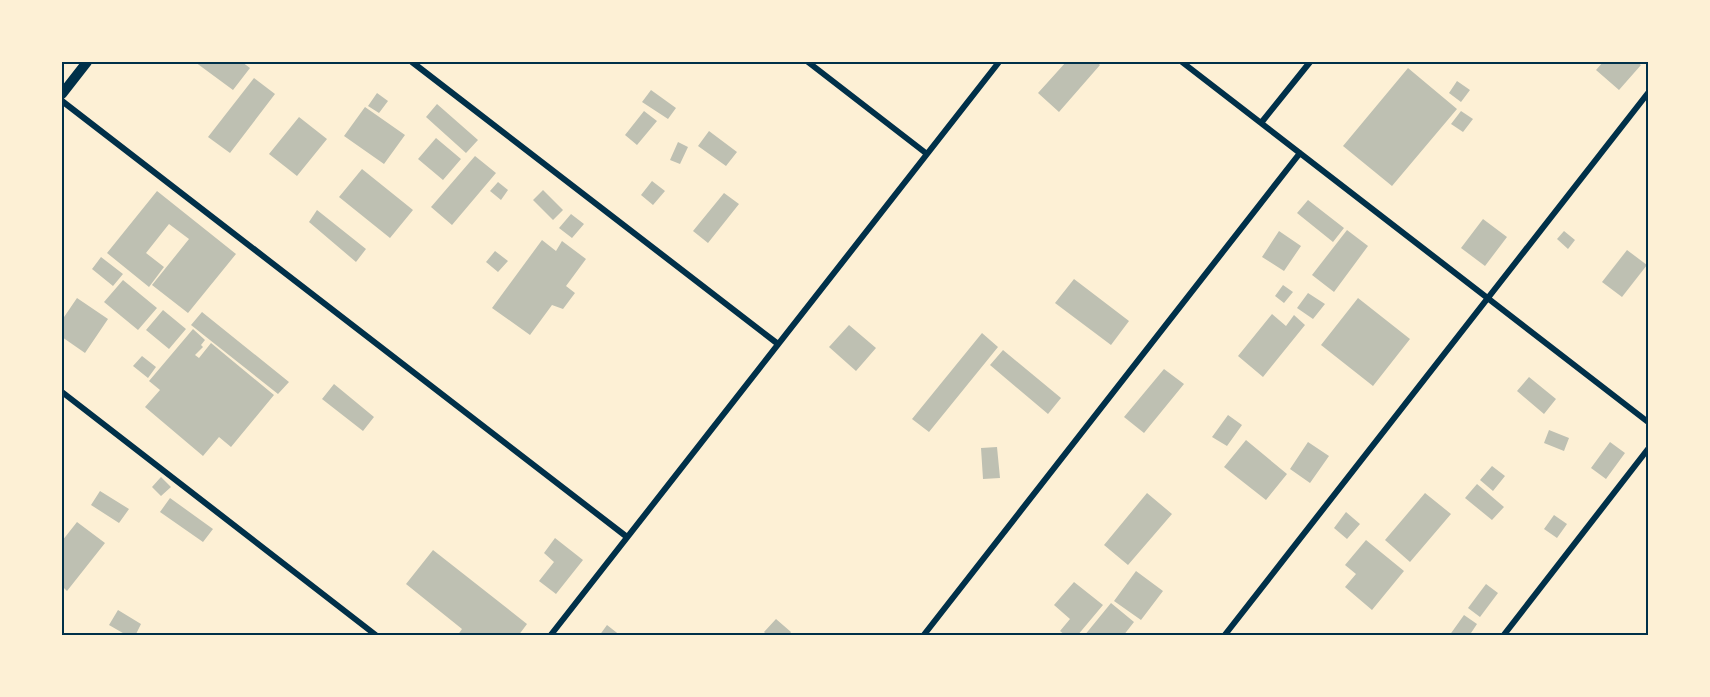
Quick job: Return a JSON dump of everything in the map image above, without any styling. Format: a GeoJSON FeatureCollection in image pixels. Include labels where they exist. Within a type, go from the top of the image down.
{"type":"FeatureCollection","features":[{"type":"Feature","properties":{"kind":"street"},"geometry":{"type":"LineString","coordinates":[[62,94],[87,62]]}},
{"type":"Feature","properties":{"kind":"street"},"geometry":{"type":"LineString","coordinates":[[412,62],[778,344]]}},
{"type":"Feature","properties":{"kind":"street"},"geometry":{"type":"LineString","coordinates":[[808,62],[927,154]]}},
{"type":"Feature","properties":{"kind":"street"},"geometry":{"type":"LineString","coordinates":[[550,636],[999,62]]}},
{"type":"Feature","properties":{"kind":"street"},"geometry":{"type":"LineString","coordinates":[[1182,62],[1648,422]]}},
{"type":"Feature","properties":{"kind":"street"},"geometry":{"type":"LineString","coordinates":[[1262,123],[1310,62]]}},
{"type":"Feature","properties":{"kind":"street"},"geometry":{"type":"LineString","coordinates":[[1224,636],[1648,93]]}},
{"type":"Feature","properties":{"kind":"street"},"geometry":{"type":"LineString","coordinates":[[62,101],[627,537]]}},
{"type":"Feature","properties":{"kind":"street"},"geometry":{"type":"LineString","coordinates":[[923,636],[1300,153]]}},
{"type":"Feature","properties":{"kind":"street"},"geometry":{"type":"LineString","coordinates":[[62,392],[377,636]]}},
{"type":"Feature","properties":{"kind":"street"},"geometry":{"type":"LineString","coordinates":[[1503,636],[1648,449]]}},
{"type":"Feature","properties":{"kind":"building"},"geometry":{"type":"Polygon","coordinates":[[[195,62],[242,62],[250,68],[233,90],[195,62]]]}},
{"type":"Feature","properties":{"kind":"building"},"geometry":{"type":"Polygon","coordinates":[[[1066,62],[1097,62],[1100,65],[1059,112],[1038,93],[1066,62]]]}},
{"type":"Feature","properties":{"kind":"building"},"geometry":{"type":"Polygon","coordinates":[[[1603,62],[1637,62],[1641,65],[1619,90],[1596,70],[1603,62]]]}},
{"type":"Feature","properties":{"kind":"building"},"geometry":{"type":"Polygon","coordinates":[[[1408,68],[1457,109],[1392,186],[1343,146],[1408,68]]]}},
{"type":"Feature","properties":{"kind":"building"},"geometry":{"type":"Polygon","coordinates":[[[254,78],[275,94],[230,153],[208,137],[254,78]]]}},
{"type":"Feature","properties":{"kind":"building"},"geometry":{"type":"Polygon","coordinates":[[[1457,81],[1470,90],[1461,102],[1449,93],[1457,81]]]}},
{"type":"Feature","properties":{"kind":"building"},"geometry":{"type":"Polygon","coordinates":[[[651,90],[676,108],[668,119],[642,102],[651,90]]]}},
{"type":"Feature","properties":{"kind":"building"},"geometry":{"type":"Polygon","coordinates":[[[377,93],[388,101],[379,113],[368,106],[377,93]]]}},
{"type":"Feature","properties":{"kind":"building"},"geometry":{"type":"Polygon","coordinates":[[[437,104],[478,140],[466,153],[426,117],[437,104]]]}},
{"type":"Feature","properties":{"kind":"building"},"geometry":{"type":"Polygon","coordinates":[[[365,107],[405,135],[384,164],[344,136],[365,107]]]}},
{"type":"Feature","properties":{"kind":"building"},"geometry":{"type":"Polygon","coordinates":[[[644,111],[657,121],[637,145],[625,135],[644,111]]]}},
{"type":"Feature","properties":{"kind":"building"},"geometry":{"type":"Polygon","coordinates":[[[1461,111],[1473,119],[1463,132],[1451,124],[1461,111]]]}},
{"type":"Feature","properties":{"kind":"building"},"geometry":{"type":"Polygon","coordinates":[[[299,117],[327,139],[297,176],[269,154],[299,117]]]}},
{"type":"Feature","properties":{"kind":"building"},"geometry":{"type":"Polygon","coordinates":[[[709,131],[737,152],[726,166],[698,146],[709,131]]]}},
{"type":"Feature","properties":{"kind":"building"},"geometry":{"type":"Polygon","coordinates":[[[436,138],[461,159],[443,180],[418,159],[436,138]]]}},
{"type":"Feature","properties":{"kind":"building"},"geometry":{"type":"Polygon","coordinates":[[[678,142],[688,147],[680,164],[670,160],[678,142]]]}},
{"type":"Feature","properties":{"kind":"building"},"geometry":{"type":"Polygon","coordinates":[[[475,156],[496,173],[452,225],[431,207],[475,156]]]}},
{"type":"Feature","properties":{"kind":"building"},"geometry":{"type":"Polygon","coordinates":[[[362,169],[413,210],[390,238],[339,197],[362,169]]]}},
{"type":"Feature","properties":{"kind":"building"},"geometry":{"type":"Polygon","coordinates":[[[652,181],[665,191],[653,205],[641,195],[652,181]]]}},
{"type":"Feature","properties":{"kind":"building"},"geometry":{"type":"Polygon","coordinates":[[[498,182],[508,190],[501,200],[490,191],[498,182]]]}},
{"type":"Feature","properties":{"kind":"building"},"geometry":{"type":"Polygon","coordinates":[[[543,190],[563,210],[553,220],[533,200],[543,190]]]}},
{"type":"Feature","properties":{"kind":"building"},"geometry":{"type":"Polygon","coordinates":[[[157,191],[236,254],[188,313],[152,285],[189,239],[169,224],[146,253],[164,267],[149,287],[107,253],[157,191]]]}},
{"type":"Feature","properties":{"kind":"building"},"geometry":{"type":"Polygon","coordinates":[[[724,193],[739,204],[708,243],[693,231],[724,193]]]}},
{"type":"Feature","properties":{"kind":"building"},"geometry":{"type":"Polygon","coordinates":[[[1308,200],[1344,228],[1333,242],[1297,213],[1308,200]]]}},
{"type":"Feature","properties":{"kind":"building"},"geometry":{"type":"Polygon","coordinates":[[[317,210],[366,249],[356,262],[309,222],[317,210]]]}},
{"type":"Feature","properties":{"kind":"building"},"geometry":{"type":"Polygon","coordinates":[[[571,214],[584,224],[572,238],[559,228],[571,214]]]}},
{"type":"Feature","properties":{"kind":"building"},"geometry":{"type":"Polygon","coordinates":[[[1483,219],[1507,237],[1485,266],[1461,248],[1483,219]]]}},
{"type":"Feature","properties":{"kind":"building"},"geometry":{"type":"Polygon","coordinates":[[[1347,230],[1368,246],[1334,292],[1312,275],[1347,230]]]}},
{"type":"Feature","properties":{"kind":"building"},"geometry":{"type":"Polygon","coordinates":[[[1279,231],[1301,246],[1284,271],[1262,257],[1279,231]]]}},
{"type":"Feature","properties":{"kind":"building"},"geometry":{"type":"Polygon","coordinates":[[[1564,231],[1575,240],[1568,249],[1557,239],[1564,231]]]}},
{"type":"Feature","properties":{"kind":"building"},"geometry":{"type":"Polygon","coordinates":[[[542,240],[556,251],[562,241],[586,259],[566,286],[575,293],[563,309],[552,305],[530,335],[492,308],[542,240]]]}},
{"type":"Feature","properties":{"kind":"building"},"geometry":{"type":"Polygon","coordinates":[[[1627,250],[1647,265],[1622,297],[1602,282],[1627,250]]]}},
{"type":"Feature","properties":{"kind":"building"},"geometry":{"type":"Polygon","coordinates":[[[495,251],[508,261],[498,272],[486,262],[495,251]]]}},
{"type":"Feature","properties":{"kind":"building"},"geometry":{"type":"Polygon","coordinates":[[[101,257],[123,274],[113,286],[92,269],[101,257]]]}},
{"type":"Feature","properties":{"kind":"building"},"geometry":{"type":"Polygon","coordinates":[[[1074,279],[1129,321],[1111,345],[1055,303],[1074,279]]]}},
{"type":"Feature","properties":{"kind":"building"},"geometry":{"type":"Polygon","coordinates":[[[123,280],[157,308],[138,330],[104,302],[123,280]]]}},
{"type":"Feature","properties":{"kind":"building"},"geometry":{"type":"Polygon","coordinates":[[[1283,285],[1293,292],[1284,303],[1275,296],[1283,285]]]}},
{"type":"Feature","properties":{"kind":"building"},"geometry":{"type":"Polygon","coordinates":[[[1308,293],[1325,304],[1313,319],[1297,308],[1308,293]]]}},
{"type":"Feature","properties":{"kind":"building"},"geometry":{"type":"Polygon","coordinates":[[[77,298],[108,319],[85,353],[62,337],[62,320],[77,298]]]}},
{"type":"Feature","properties":{"kind":"building"},"geometry":{"type":"Polygon","coordinates":[[[1358,298],[1410,339],[1373,386],[1321,345],[1358,298]]]}},
{"type":"Feature","properties":{"kind":"building"},"geometry":{"type":"Polygon","coordinates":[[[163,310],[186,329],[169,349],[146,330],[163,310]]]}},
{"type":"Feature","properties":{"kind":"building"},"geometry":{"type":"Polygon","coordinates":[[[202,312],[289,382],[278,394],[191,325],[202,312]]]}},
{"type":"Feature","properties":{"kind":"building"},"geometry":{"type":"Polygon","coordinates":[[[1272,314],[1286,326],[1294,315],[1305,325],[1263,377],[1238,356],[1272,314]]]}},
{"type":"Feature","properties":{"kind":"building"},"geometry":{"type":"Polygon","coordinates":[[[849,325],[876,348],[856,371],[829,347],[849,325]]]}},
{"type":"Feature","properties":{"kind":"building"},"geometry":{"type":"Polygon","coordinates":[[[193,329],[205,340],[201,345],[203,347],[195,355],[199,358],[211,343],[274,395],[231,447],[219,437],[203,456],[145,407],[160,390],[149,381],[193,329]]]}},
{"type":"Feature","properties":{"kind":"building"},"geometry":{"type":"Polygon","coordinates":[[[982,333],[998,347],[929,432],[912,419],[982,333]]]}},
{"type":"Feature","properties":{"kind":"building"},"geometry":{"type":"Polygon","coordinates":[[[1003,350],[1061,398],[1048,414],[990,365],[1003,350]]]}},
{"type":"Feature","properties":{"kind":"building"},"geometry":{"type":"Polygon","coordinates":[[[142,356],[156,367],[148,378],[133,366],[142,356]]]}},
{"type":"Feature","properties":{"kind":"building"},"geometry":{"type":"Polygon","coordinates":[[[1164,369],[1184,384],[1144,433],[1124,417],[1164,369]]]}},
{"type":"Feature","properties":{"kind":"building"},"geometry":{"type":"Polygon","coordinates":[[[1529,377],[1556,399],[1544,414],[1517,391],[1529,377]]]}},
{"type":"Feature","properties":{"kind":"building"},"geometry":{"type":"Polygon","coordinates":[[[334,384],[374,417],[363,431],[322,399],[334,384]]]}},
{"type":"Feature","properties":{"kind":"building"},"geometry":{"type":"Polygon","coordinates":[[[1228,415],[1242,425],[1227,446],[1212,437],[1228,415]]]}},
{"type":"Feature","properties":{"kind":"building"},"geometry":{"type":"Polygon","coordinates":[[[1549,430],[1569,438],[1564,451],[1544,443],[1549,430]]]}},
{"type":"Feature","properties":{"kind":"building"},"geometry":{"type":"Polygon","coordinates":[[[1246,440],[1287,474],[1266,500],[1224,467],[1246,440]]]}},
{"type":"Feature","properties":{"kind":"building"},"geometry":{"type":"Polygon","coordinates":[[[1308,442],[1329,456],[1310,483],[1290,469],[1308,442]]]}},
{"type":"Feature","properties":{"kind":"building"},"geometry":{"type":"Polygon","coordinates":[[[1610,442],[1625,453],[1606,479],[1591,468],[1610,442]]]}},
{"type":"Feature","properties":{"kind":"building"},"geometry":{"type":"Polygon","coordinates":[[[997,447],[1000,478],[983,479],[981,448],[997,447]]]}},
{"type":"Feature","properties":{"kind":"building"},"geometry":{"type":"Polygon","coordinates":[[[1492,466],[1505,476],[1493,491],[1480,480],[1492,466]]]}},
{"type":"Feature","properties":{"kind":"building"},"geometry":{"type":"Polygon","coordinates":[[[161,477],[171,487],[161,496],[152,487],[161,477]]]}},
{"type":"Feature","properties":{"kind":"building"},"geometry":{"type":"Polygon","coordinates":[[[1477,484],[1504,507],[1492,520],[1465,498],[1477,484]]]}},
{"type":"Feature","properties":{"kind":"building"},"geometry":{"type":"Polygon","coordinates":[[[100,491],[129,509],[119,523],[91,505],[100,491]]]}},
{"type":"Feature","properties":{"kind":"building"},"geometry":{"type":"Polygon","coordinates":[[[1147,493],[1172,514],[1128,565],[1104,545],[1147,493]]]}},
{"type":"Feature","properties":{"kind":"building"},"geometry":{"type":"Polygon","coordinates":[[[1425,493],[1451,514],[1410,562],[1385,540],[1425,493]]]}},
{"type":"Feature","properties":{"kind":"building"},"geometry":{"type":"Polygon","coordinates":[[[170,498],[213,529],[203,542],[160,512],[170,498]]]}},
{"type":"Feature","properties":{"kind":"building"},"geometry":{"type":"Polygon","coordinates":[[[1346,512],[1360,524],[1347,539],[1334,528],[1346,512]]]}},
{"type":"Feature","properties":{"kind":"building"},"geometry":{"type":"Polygon","coordinates":[[[1554,515],[1567,524],[1557,538],[1544,529],[1554,515]]]}},
{"type":"Feature","properties":{"kind":"building"},"geometry":{"type":"Polygon","coordinates":[[[77,522],[105,543],[67,591],[62,586],[62,541],[77,522]]]}},
{"type":"Feature","properties":{"kind":"building"},"geometry":{"type":"Polygon","coordinates":[[[555,538],[583,560],[556,594],[539,581],[554,562],[544,553],[555,538]]]}},
{"type":"Feature","properties":{"kind":"building"},"geometry":{"type":"Polygon","coordinates":[[[1366,540],[1404,571],[1372,610],[1345,587],[1356,574],[1345,565],[1366,540]]]}},
{"type":"Feature","properties":{"kind":"building"},"geometry":{"type":"Polygon","coordinates":[[[433,550],[527,624],[518,636],[457,636],[462,629],[406,584],[433,550]]]}},
{"type":"Feature","properties":{"kind":"building"},"geometry":{"type":"Polygon","coordinates":[[[1136,571],[1163,591],[1141,620],[1114,601],[1136,571]]]}},
{"type":"Feature","properties":{"kind":"building"},"geometry":{"type":"Polygon","coordinates":[[[1074,582],[1103,605],[1077,636],[1066,636],[1060,631],[1070,619],[1054,605],[1074,582]]]}},
{"type":"Feature","properties":{"kind":"building"},"geometry":{"type":"Polygon","coordinates":[[[1486,584],[1498,593],[1480,617],[1468,608],[1486,584]]]}},
{"type":"Feature","properties":{"kind":"building"},"geometry":{"type":"Polygon","coordinates":[[[1111,603],[1134,622],[1123,636],[1084,636],[1111,603]]]}},
{"type":"Feature","properties":{"kind":"building"},"geometry":{"type":"Polygon","coordinates":[[[118,610],[141,624],[135,636],[128,636],[109,625],[118,610]]]}},
{"type":"Feature","properties":{"kind":"building"},"geometry":{"type":"Polygon","coordinates":[[[1464,615],[1477,624],[1469,636],[1449,636],[1464,615]]]}},
{"type":"Feature","properties":{"kind":"building"},"geometry":{"type":"Polygon","coordinates":[[[776,619],[791,632],[789,636],[768,636],[764,632],[776,619]]]}},
{"type":"Feature","properties":{"kind":"building"},"geometry":{"type":"Polygon","coordinates":[[[607,625],[621,636],[599,636],[607,625]]]}}]}
